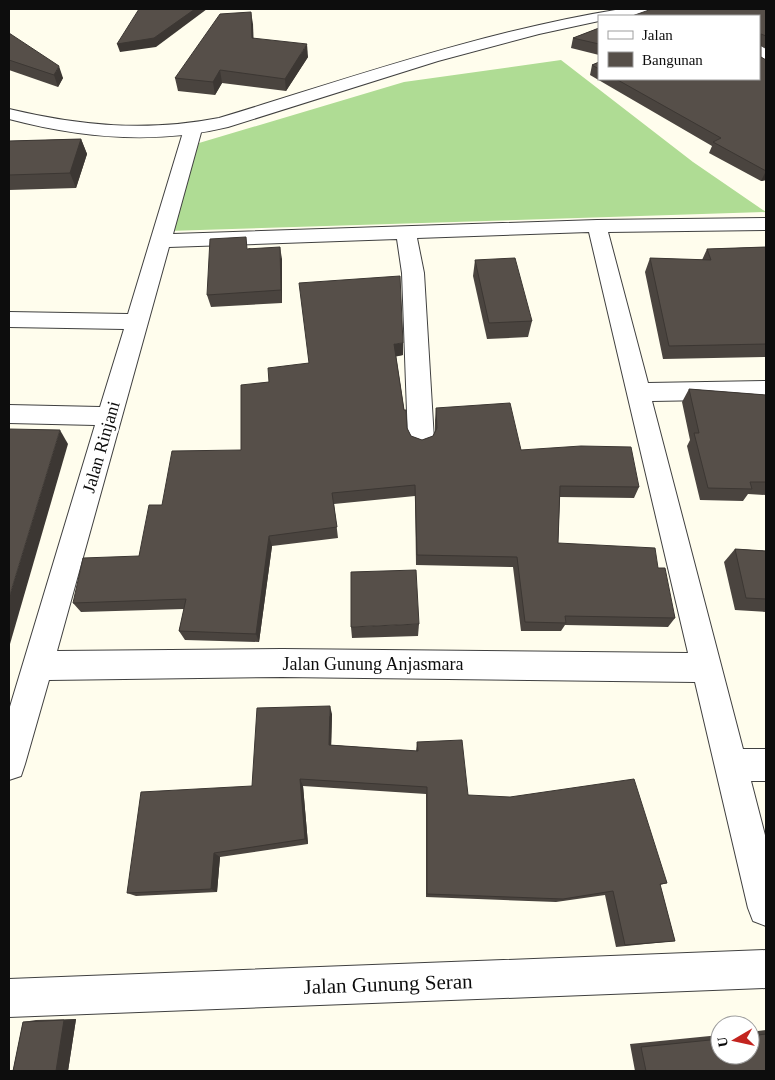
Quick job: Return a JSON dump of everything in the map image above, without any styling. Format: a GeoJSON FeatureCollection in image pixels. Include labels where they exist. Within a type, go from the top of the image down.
{"type":"FeatureCollection","features":[{"type":"Feature","properties":{"kind":"street"},"geometry":{"type":"LineString","coordinates":[[607,15],[642,9]]}},
{"type":"Feature","properties":{"kind":"street"},"geometry":{"type":"LineString","coordinates":[[9,114],[65,128],[109,134],[154,133],[193,129],[437,58],[598,17]]}},
{"type":"Feature","properties":{"kind":"street"},"geometry":{"type":"LineString","coordinates":[[760,52],[766,66]]}},
{"type":"Feature","properties":{"kind":"street","name":"Jalan Rinjani"},"geometry":{"type":"LineString","coordinates":[[9,764],[193,129]]}},
{"type":"Feature","properties":{"kind":"street"},"geometry":{"type":"LineString","coordinates":[[162,241],[597,226],[766,224]]}},
{"type":"Feature","properties":{"kind":"street"},"geometry":{"type":"LineString","coordinates":[[597,226],[766,908]]}},
{"type":"Feature","properties":{"kind":"street"},"geometry":{"type":"LineString","coordinates":[[406,234],[413,273],[421,440]]}},
{"type":"Feature","properties":{"kind":"street"},"geometry":{"type":"LineString","coordinates":[[9,320],[138,322]]}},
{"type":"Feature","properties":{"kind":"street"},"geometry":{"type":"LineString","coordinates":[[638,392],[766,390]]}},
{"type":"Feature","properties":{"kind":"street"},"geometry":{"type":"LineString","coordinates":[[9,414],[110,416]]}},
{"type":"Feature","properties":{"kind":"street","name":"Jalan Gunung Anjasmara"},"geometry":{"type":"LineString","coordinates":[[38,666],[282,664],[707,668]]}},
{"type":"Feature","properties":{"kind":"street"},"geometry":{"type":"LineString","coordinates":[[732,765],[766,765]]}},
{"type":"Feature","properties":{"kind":"street","name":"Jalan Gunung Seran"},"geometry":{"type":"LineString","coordinates":[[9,998],[766,970]]}},
{"type":"Feature","properties":{"kind":"green space"},"geometry":{"type":"Polygon","coordinates":[[[561,60],[693,162],[766,212],[168,231],[199,143],[404,82],[561,60]]]}},
{"type":"Feature","properties":{"kind":"building"},"geometry":{"type":"Polygon","coordinates":[[[139,9],[195,9],[154,38],[117,44],[139,9]]]}},
{"type":"Feature","properties":{"kind":"building"},"geometry":{"type":"Polygon","coordinates":[[[652,9],[766,9],[766,36],[761,34],[761,57],[766,60],[766,171],[713,142],[721,138],[618,80],[760,80],[760,15],[635,15],[652,9]]]}},
{"type":"Feature","properties":{"kind":"building"},"geometry":{"type":"Polygon","coordinates":[[[251,12],[252,38],[307,44],[285,79],[220,70],[213,82],[175,78],[220,14],[251,12]]]}},
{"type":"Feature","properties":{"kind":"building"},"geometry":{"type":"Polygon","coordinates":[[[598,28],[598,44],[573,38],[598,28]]]}},
{"type":"Feature","properties":{"kind":"building"},"geometry":{"type":"Polygon","coordinates":[[[9,33],[59,66],[54,75],[9,60],[9,33]]]}},
{"type":"Feature","properties":{"kind":"building"},"geometry":{"type":"Polygon","coordinates":[[[598,62],[598,68],[592,65],[598,62]]]}},
{"type":"Feature","properties":{"kind":"building"},"geometry":{"type":"Polygon","coordinates":[[[81,139],[70,173],[9,175],[9,141],[81,139]]]}},
{"type":"Feature","properties":{"kind":"building"},"geometry":{"type":"Polygon","coordinates":[[[246,237],[247,249],[280,247],[281,290],[207,295],[210,239],[246,237]]]}},
{"type":"Feature","properties":{"kind":"building"},"geometry":{"type":"Polygon","coordinates":[[[766,247],[766,344],[669,346],[650,258],[711,260],[707,249],[766,247]]]}},
{"type":"Feature","properties":{"kind":"building"},"geometry":{"type":"Polygon","coordinates":[[[515,258],[532,321],[489,323],[475,260],[515,258]]]}},
{"type":"Feature","properties":{"kind":"building"},"geometry":{"type":"Polygon","coordinates":[[[400,276],[403,343],[394,344],[404,410],[406,410],[407,428],[411,436],[422,440],[433,436],[437,428],[436,408],[510,403],[521,450],[581,446],[631,447],[639,487],[560,486],[558,543],[655,548],[658,568],[665,568],[675,618],[565,616],[566,623],[525,622],[517,557],[417,555],[415,485],[332,493],[337,527],[269,536],[256,634],[179,631],[186,599],[73,603],[83,558],[139,556],[149,505],[162,505],[172,451],[241,450],[241,385],[269,382],[268,368],[309,363],[299,283],[400,276]]]}},
{"type":"Feature","properties":{"kind":"building"},"geometry":{"type":"Polygon","coordinates":[[[689,389],[766,395],[766,482],[750,482],[752,489],[708,488],[694,433],[699,433],[689,389]]]}},
{"type":"Feature","properties":{"kind":"building"},"geometry":{"type":"Polygon","coordinates":[[[9,429],[60,430],[9,598],[9,429]]]}},
{"type":"Feature","properties":{"kind":"building"},"geometry":{"type":"Polygon","coordinates":[[[735,549],[766,551],[766,599],[746,598],[735,549]]]}},
{"type":"Feature","properties":{"kind":"building"},"geometry":{"type":"Polygon","coordinates":[[[416,570],[419,624],[351,627],[351,572],[416,570]]]}},
{"type":"Feature","properties":{"kind":"building"},"geometry":{"type":"Polygon","coordinates":[[[330,706],[329,745],[418,751],[417,742],[462,740],[468,795],[510,797],[634,779],[667,883],[660,884],[675,941],[625,945],[613,891],[563,899],[427,894],[427,787],[300,779],[305,839],[214,853],[211,889],[127,893],[141,792],[252,786],[257,708],[330,706]]]}},
{"type":"Feature","properties":{"kind":"building"},"geometry":{"type":"Polygon","coordinates":[[[64,1020],[56,1071],[13,1071],[23,1022],[64,1020]]]}},
{"type":"Feature","properties":{"kind":"building"},"geometry":{"type":"Polygon","coordinates":[[[766,1034],[766,1071],[646,1071],[641,1047],[710,1040],[710,1065],[760,1065],[760,1035],[766,1034]]]}}]}
